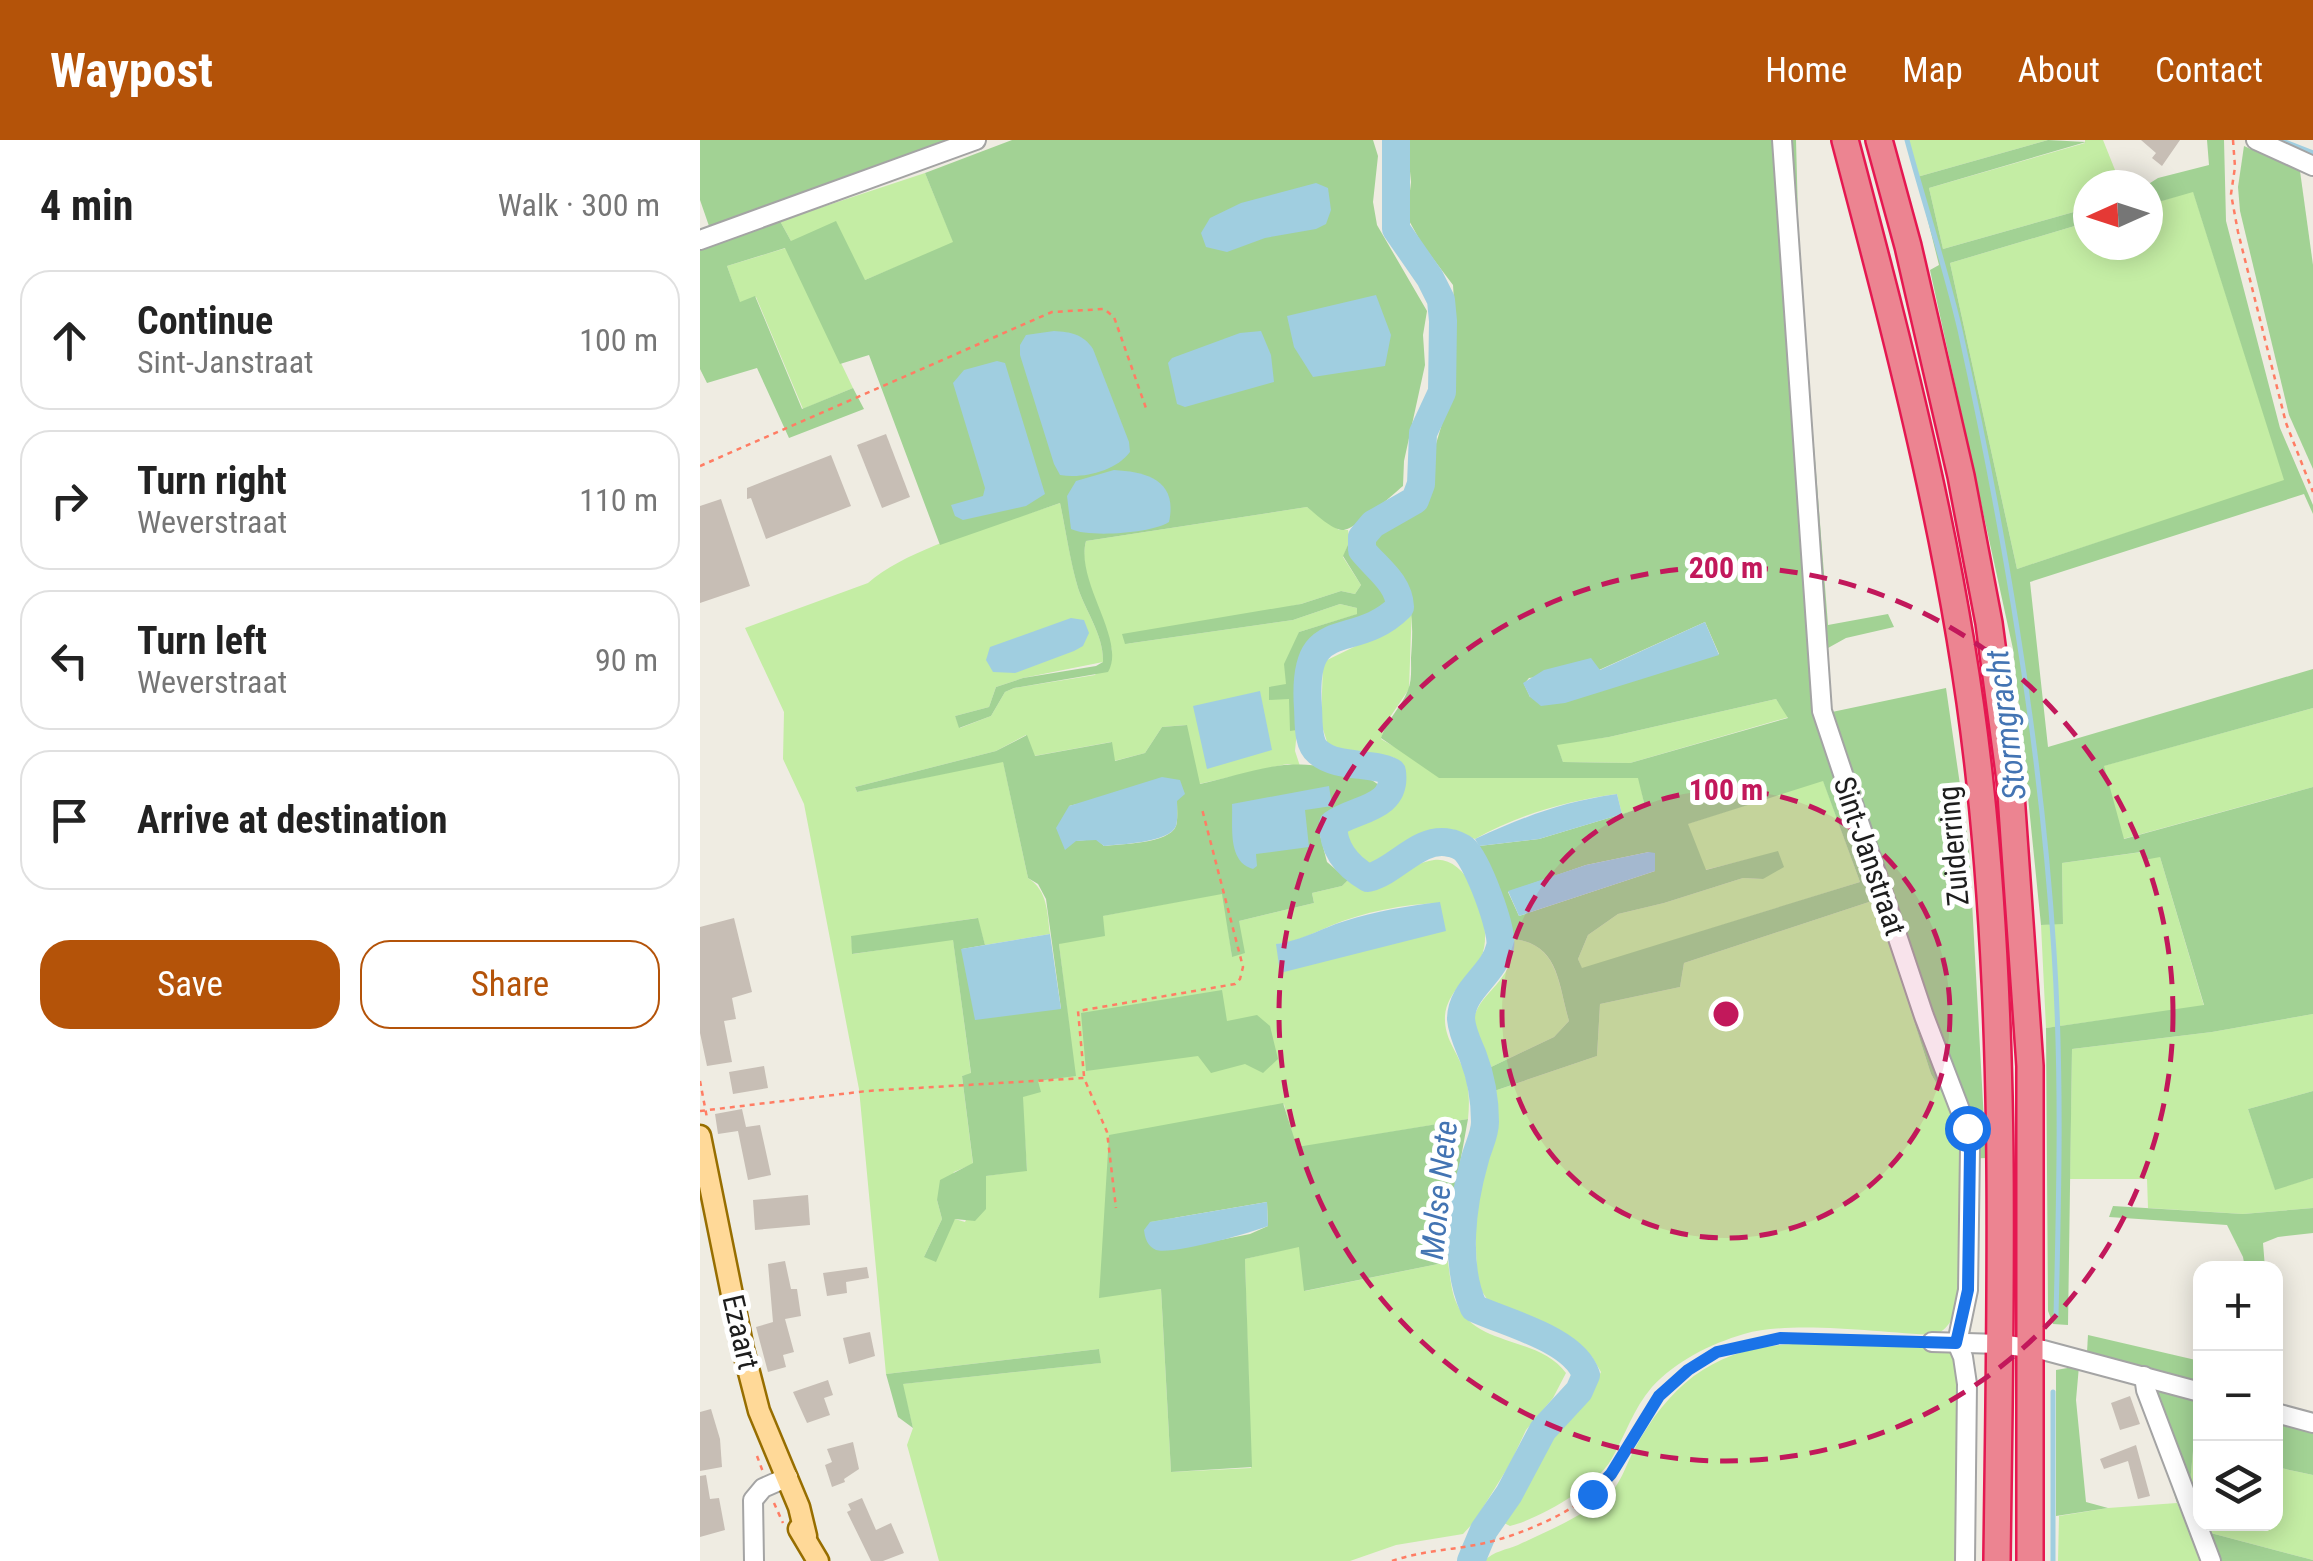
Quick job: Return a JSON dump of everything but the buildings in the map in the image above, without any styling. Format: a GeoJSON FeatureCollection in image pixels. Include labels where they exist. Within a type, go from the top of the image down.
{"type":"FeatureCollection","features":[{"type":"Feature","properties":{"kind":"highway","name":"Zuiderring"},"geometry":{"type":"LineString","coordinates":[[1846,140],[1926,456],[1978,760],[1989,870],[1996,1013],[2000,1344],[1996,1561]]}},
{"type":"Feature","properties":{"kind":"highway","name":"Zuiderring"},"geometry":{"type":"LineString","coordinates":[[1879,140],[1961,476],[1989,623],[2010,780],[2030,1066],[2030,1561]]}},
{"type":"Feature","properties":{"kind":"main road","name":"Ezaart"},"geometry":{"type":"LineString","coordinates":[[700,1136],[743,1348],[760,1411],[759,1436],[781,1480],[790,1519],[806,1536],[818,1561]]}},
{"type":"Feature","properties":{"kind":"street"},"geometry":{"type":"LineString","coordinates":[[700,240],[976,140]]}},
{"type":"Feature","properties":{"kind":"street","name":"Sint-Janstraat"},"geometry":{"type":"LineString","coordinates":[[1782,140],[1822,711],[1924,1016],[1967,1128],[1970,1149],[1968,1290],[1956,1343],[1967,1384],[1966,1561]]}},
{"type":"Feature","properties":{"kind":"street"},"geometry":{"type":"LineString","coordinates":[[2256,140],[2313,166]]}},
{"type":"Feature","properties":{"kind":"street"},"geometry":{"type":"LineString","coordinates":[[1932,1342],[2029,1347],[2193,1390]]}},
{"type":"Feature","properties":{"kind":"street"},"geometry":{"type":"LineString","coordinates":[[2144,1376],[2173,1469],[2211,1561]]}},
{"type":"Feature","properties":{"kind":"street"},"geometry":{"type":"LineString","coordinates":[[2283,1414],[2313,1423]]}},
{"type":"Feature","properties":{"kind":"street"},"geometry":{"type":"LineString","coordinates":[[754,1561],[753,1500],[763,1488],[781,1480]]}},
{"type":"Feature","properties":{"kind":"path"},"geometry":{"type":"LineString","coordinates":[[2233,140],[2231,194],[2238,232],[2286,423],[2313,492]]}},
{"type":"Feature","properties":{"kind":"path"},"geometry":{"type":"LineString","coordinates":[[700,466],[1052,312],[1104,309],[1114,317],[1146,411]]}},
{"type":"Feature","properties":{"kind":"path"},"geometry":{"type":"LineString","coordinates":[[1116,1208],[1107,1132],[1084,1078],[1078,1011],[1234,984],[1240,979],[1243,967],[1202,809]]}},
{"type":"Feature","properties":{"kind":"path"},"geometry":{"type":"LineString","coordinates":[[700,1111],[867,1091],[1084,1078]]}},
{"type":"Feature","properties":{"kind":"path"},"geometry":{"type":"LineString","coordinates":[[1392,1561],[1491,1542],[1562,1512],[1592,1494],[1611,1474],[1659,1396],[1688,1370],[1717,1352],[1780,1338],[1932,1342]]}},
{"type":"Feature","properties":{"kind":"green space"},"geometry":{"type":"Polygon","coordinates":[[[700,140],[948,142],[709,226],[700,200],[700,140]]]}},
{"type":"Feature","properties":{"kind":"green space"},"geometry":{"type":"Polygon","coordinates":[[[1012,140],[1373,140],[1378,156],[1373,202],[1377,225],[1427,311],[1423,335],[1425,365],[1404,461],[1403,486],[1373,512],[1342,530],[1307,507],[1086,541],[1087,574],[1111,644],[1108,672],[1014,688],[1005,692],[991,716],[959,728],[955,716],[989,707],[996,687],[1103,662],[1098,633],[1075,578],[1060,503],[940,545],[869,355],[840,364],[785,248],[727,266],[740,302],[755,296],[802,409],[853,388],[864,409],[789,438],[757,368],[707,383],[700,369],[700,249],[780,221],[791,241],[836,221],[865,280],[953,242],[925,173],[1012,140]]]}},
{"type":"Feature","properties":{"kind":"green space"},"geometry":{"type":"Polygon","coordinates":[[[1407,140],[1796,140],[1799,255],[1828,625],[1888,614],[1894,627],[1846,638],[1828,648],[1832,712],[1946,688],[1969,847],[1986,1158],[1962,1159],[1957,1119],[1931,1074],[1875,900],[1684,963],[1680,987],[1600,1004],[1597,1056],[1494,1091],[1489,1068],[1554,1037],[1569,1021],[1559,980],[1548,957],[1528,942],[1513,939],[1479,846],[1539,839],[1645,807],[1638,778],[1439,778],[1381,738],[1409,686],[1412,628],[1404,585],[1388,561],[1375,551],[1373,540],[1427,502],[1431,493],[1433,454],[1452,390],[1456,332],[1453,285],[1407,217],[1411,182],[1407,140]],[[1705,622],[1599,670],[1529,678],[1524,684],[1530,697],[1719,654],[1705,622]],[[1776,699],[1557,745],[1563,762],[1630,763],[1788,718],[1776,699]],[[1823,781],[1688,824],[1706,870],[1778,851],[1784,867],[1763,879],[1743,878],[1618,914],[1588,935],[1578,959],[1582,968],[1860,882],[1823,781]],[[1649,852],[1586,865],[1508,892],[1519,916],[1655,871],[1649,852]]]}},
{"type":"Feature","properties":{"kind":"green space"},"geometry":{"type":"Polygon","coordinates":[[[1906,140],[2048,140],[1917,177],[1906,140]]]}},
{"type":"Feature","properties":{"kind":"green space"},"geometry":{"type":"Polygon","coordinates":[[[2048,140],[2086,142],[1929,188],[1943,249],[2073,212],[2073,226],[1950,263],[2017,569],[2284,480],[2193,192],[2163,201],[2163,177],[2209,165],[2207,140],[2224,140],[2226,221],[2280,428],[2313,505],[2313,514],[2304,494],[2030,582],[2048,747],[2313,669],[2313,708],[2104,766],[2124,839],[2313,787],[2313,1014],[2212,1032],[2072,1049],[2068,1325],[2053,1324],[2048,1311],[2046,1028],[2204,1005],[2160,857],[2144,860],[2141,852],[2062,863],[2063,924],[2041,925],[2013,649],[1930,270],[1939,265],[1917,177],[2048,140]]]}},
{"type":"Feature","properties":{"kind":"green space"},"geometry":{"type":"Polygon","coordinates":[[[2103,140],[2115,170],[2073,170],[2073,212],[1943,249],[1929,188],[2103,140]]]}},
{"type":"Feature","properties":{"kind":"green space"},"geometry":{"type":"Polygon","coordinates":[[[2244,146],[2300,171],[2313,265],[2313,469],[2289,415],[2240,211],[2238,187],[2244,146]]]}},
{"type":"Feature","properties":{"kind":"green space"},"geometry":{"type":"Polygon","coordinates":[[[925,173],[954,243],[865,280],[791,241],[780,221],[925,173]]]}},
{"type":"Feature","properties":{"kind":"green space"},"geometry":{"type":"Polygon","coordinates":[[[2193,191],[2285,481],[2017,569],[1950,263],[2073,226],[2073,260],[2163,260],[2163,200],[2193,191]]]}},
{"type":"Feature","properties":{"kind":"green space"},"geometry":{"type":"Polygon","coordinates":[[[786,248],[853,388],[803,409],[756,297],[740,303],[727,266],[786,248]]]}},
{"type":"Feature","properties":{"kind":"green space"},"geometry":{"type":"Polygon","coordinates":[[[1060,503],[1078,588],[1098,633],[1103,662],[996,687],[989,707],[955,716],[960,728],[991,716],[1005,692],[1014,688],[1095,675],[1112,650],[1088,582],[1086,541],[1307,507],[1339,530],[1348,530],[1350,540],[1343,557],[1361,585],[1355,594],[1341,591],[1301,604],[1125,644],[1293,620],[1340,604],[1357,608],[1358,614],[1299,632],[1290,730],[1297,730],[1295,751],[1300,766],[1287,764],[1199,784],[1186,725],[1162,727],[1145,753],[1114,761],[1111,742],[1034,756],[1026,735],[996,751],[855,787],[857,792],[1003,761],[1028,878],[1039,889],[1047,910],[1050,934],[985,945],[977,918],[851,937],[853,954],[953,939],[971,1074],[962,1076],[973,1164],[954,1172],[937,1200],[942,1219],[924,1257],[955,1219],[965,1222],[986,1176],[1027,1170],[1022,1097],[1037,1081],[1075,1075],[1059,944],[1102,916],[1223,893],[1232,957],[1239,921],[1314,903],[1312,893],[1342,886],[1348,880],[1372,891],[1418,865],[1434,860],[1448,862],[1469,881],[1485,930],[1481,957],[1450,999],[1445,1016],[1448,1036],[1466,1079],[1468,1119],[1296,1148],[1284,1104],[1099,1297],[1161,1289],[1171,1472],[1251,1468],[1245,1259],[1300,1246],[1305,1291],[1448,1262],[1454,1297],[1465,1317],[1492,1335],[1540,1352],[1566,1373],[1463,1534],[1396,1545],[1350,1561],[939,1561],[907,1445],[913,1428],[902,1384],[1100,1363],[1099,1349],[886,1374],[859,1089],[804,804],[783,759],[784,712],[745,628],[868,583],[933,546],[1060,503]],[[1440,903],[1370,913],[1277,944],[1280,973],[1440,903]]]}},
{"type":"Feature","properties":{"kind":"green space"},"geometry":{"type":"Polygon","coordinates":[[[1350,540],[1383,585],[1391,605],[1386,612],[1317,636],[1307,646],[1297,676],[1297,730],[1290,731],[1289,699],[1269,700],[1269,687],[1286,684],[1284,664],[1299,632],[1357,614],[1357,608],[1340,604],[1293,620],[1125,644],[1122,634],[1301,604],[1341,591],[1355,594],[1361,585],[1343,556],[1350,540]]]}},
{"type":"Feature","properties":{"kind":"green space"},"geometry":{"type":"Polygon","coordinates":[[[1412,605],[1409,689],[1386,723],[1381,739],[1393,746],[1639,778],[1645,808],[1622,814],[1617,794],[1580,800],[1527,816],[1475,839],[1455,832],[1426,833],[1394,854],[1364,865],[1345,839],[1345,832],[1388,810],[1405,781],[1402,768],[1393,757],[1348,754],[1329,748],[1321,723],[1323,662],[1395,627],[1412,605]]]}},
{"type":"Feature","properties":{"kind":"green space"},"geometry":{"type":"Polygon","coordinates":[[[1776,699],[1789,717],[1630,763],[1563,762],[1556,744],[1609,737],[1776,699]]]}},
{"type":"Feature","properties":{"kind":"green space"},"geometry":{"type":"Polygon","coordinates":[[[2313,708],[2313,787],[2123,839],[2103,766],[2313,708]]]}},
{"type":"Feature","properties":{"kind":"green space"},"geometry":{"type":"Polygon","coordinates":[[[1187,725],[1200,784],[1294,764],[1350,772],[1381,787],[1367,800],[1332,816],[1319,831],[1327,862],[1348,880],[1342,886],[1312,893],[1314,903],[1239,921],[1245,953],[1232,957],[1222,894],[1103,916],[1105,936],[1059,944],[1076,1076],[1038,1081],[1041,1092],[1023,1097],[1027,1171],[986,1176],[986,1209],[975,1221],[955,1219],[936,1262],[924,1257],[942,1219],[937,1200],[940,1180],[973,1163],[962,1076],[971,1073],[953,940],[852,954],[851,936],[978,918],[985,945],[962,949],[1061,1009],[1046,899],[1038,884],[1028,878],[1003,762],[857,792],[855,787],[996,751],[1027,735],[1035,756],[1112,742],[1115,761],[1145,753],[1162,727],[1187,725]],[[1177,801],[1086,802],[1069,806],[1076,841],[1096,839],[1104,846],[1164,836],[1176,826],[1177,801]]]}},
{"type":"Feature","properties":{"kind":"green space"},"geometry":{"type":"Polygon","coordinates":[[[1823,780],[1860,882],[1582,969],[1578,959],[1588,935],[1618,914],[1743,878],[1763,879],[1778,852],[1705,870],[1687,824],[1823,780]]]}},
{"type":"Feature","properties":{"kind":"green space"},"geometry":{"type":"Polygon","coordinates":[[[2142,852],[2160,857],[2204,1006],[2046,1028],[2041,925],[2063,923],[2062,863],[2142,852]]]}},
{"type":"Feature","properties":{"kind":"green space"},"geometry":{"type":"Polygon","coordinates":[[[1875,900],[1931,1074],[1957,1119],[1962,1159],[1959,1303],[1950,1322],[1934,1335],[1812,1328],[1764,1330],[1706,1348],[1672,1369],[1645,1395],[1611,1460],[1593,1480],[1536,1516],[1510,1526],[1504,1523],[1549,1443],[1582,1407],[1601,1372],[1592,1357],[1573,1343],[1489,1302],[1477,1284],[1475,1208],[1491,1149],[1494,1091],[1597,1056],[1600,1004],[1680,987],[1684,963],[1875,900]]]}},
{"type":"Feature","properties":{"kind":"green space"},"geometry":{"type":"Polygon","coordinates":[[[1513,939],[1528,942],[1548,957],[1559,980],[1569,1021],[1554,1037],[1489,1068],[1475,1041],[1473,1023],[1482,1002],[1508,967],[1513,939]]]}},
{"type":"Feature","properties":{"kind":"green space"},"geometry":{"type":"Polygon","coordinates":[[[1222,990],[1227,1021],[1257,1015],[1270,1026],[1278,1059],[1263,1073],[1245,1064],[1211,1073],[1198,1056],[1086,1071],[1081,1013],[1222,990]]]}},
{"type":"Feature","properties":{"kind":"green space"},"geometry":{"type":"Polygon","coordinates":[[[2313,1014],[2313,1091],[2248,1109],[2275,1189],[2313,1178],[2313,1208],[2243,1214],[2148,1208],[2147,1179],[2070,1179],[2072,1049],[2212,1032],[2313,1014]]]}},
{"type":"Feature","properties":{"kind":"green space"},"geometry":{"type":"Polygon","coordinates":[[[2313,1091],[2313,1178],[2275,1190],[2248,1109],[2313,1091]]]}},
{"type":"Feature","properties":{"kind":"green space"},"geometry":{"type":"Polygon","coordinates":[[[1283,1103],[1297,1147],[1468,1119],[1454,1196],[1448,1262],[1304,1291],[1299,1247],[1245,1259],[1252,1467],[1171,1472],[1161,1289],[1099,1298],[1109,1135],[1283,1103]],[[1267,1202],[1150,1222],[1170,1250],[1250,1234],[1268,1226],[1267,1202]]]}},
{"type":"Feature","properties":{"kind":"green space"},"geometry":{"type":"Polygon","coordinates":[[[2113,1206],[2243,1214],[2313,1208],[2313,1233],[2263,1243],[2264,1261],[2244,1261],[2227,1225],[2109,1217],[2113,1206]]]}},
{"type":"Feature","properties":{"kind":"green space"},"geometry":{"type":"Polygon","coordinates":[[[2088,1335],[2193,1359],[2193,1380],[2087,1352],[2088,1335]]]}},
{"type":"Feature","properties":{"kind":"green space"},"geometry":{"type":"Polygon","coordinates":[[[1793,1344],[1944,1348],[1954,1355],[1959,1366],[1959,1561],[1484,1561],[1564,1523],[1612,1492],[1663,1405],[1698,1373],[1740,1353],[1793,1344]]]}},
{"type":"Feature","properties":{"kind":"green space"},"geometry":{"type":"Polygon","coordinates":[[[1099,1349],[1101,1363],[903,1384],[913,1428],[898,1417],[886,1374],[1099,1349]]]}},
{"type":"Feature","properties":{"kind":"green space"},"geometry":{"type":"Polygon","coordinates":[[[2079,1366],[2076,1400],[2086,1502],[2108,1508],[2056,1516],[2056,1370],[2079,1366]]]}},
{"type":"Feature","properties":{"kind":"green space"},"geometry":{"type":"Polygon","coordinates":[[[2139,1383],[2193,1398],[2189,1494],[2181,1496],[2177,1503],[2139,1383]]]}},
{"type":"Feature","properties":{"kind":"green space"},"geometry":{"type":"Polygon","coordinates":[[[2283,1424],[2313,1433],[2313,1475],[2283,1469],[2283,1424]]]}},
{"type":"Feature","properties":{"kind":"green space"},"geometry":{"type":"Polygon","coordinates":[[[2193,1450],[2193,1505],[2189,1494],[2193,1450]]]}},
{"type":"Feature","properties":{"kind":"green space"},"geometry":{"type":"Polygon","coordinates":[[[2283,1469],[2313,1475],[2313,1560],[2203,1531],[2283,1531],[2283,1469]]]}},
{"type":"Feature","properties":{"kind":"green space"},"geometry":{"type":"Polygon","coordinates":[[[2177,1503],[2206,1561],[2058,1561],[2059,1516],[2177,1503]]]}},
{"type":"Feature","properties":{"kind":"green space"},"geometry":{"type":"Polygon","coordinates":[[[2203,1531],[2313,1560],[2313,1561],[2220,1561],[2203,1531]]]}},
{"type":"Feature","properties":{"kind":"water"},"geometry":{"type":"Polygon","coordinates":[[[1316,183],[1328,188],[1331,210],[1326,224],[1265,238],[1227,252],[1206,247],[1201,233],[1210,218],[1241,203],[1316,183]]]}},
{"type":"Feature","properties":{"kind":"water"},"geometry":{"type":"Polygon","coordinates":[[[1376,295],[1391,335],[1385,366],[1313,377],[1294,347],[1287,316],[1376,295]]]}},
{"type":"Feature","properties":{"kind":"water"},"geometry":{"type":"Polygon","coordinates":[[[1054,331],[1076,335],[1093,349],[1129,442],[1130,452],[1124,459],[1098,472],[1060,475],[1054,464],[1020,345],[1026,335],[1054,331]]]}},
{"type":"Feature","properties":{"kind":"water"},"geometry":{"type":"Polygon","coordinates":[[[1261,331],[1271,355],[1274,382],[1185,407],[1177,404],[1168,363],[1172,358],[1240,333],[1261,331]]]}},
{"type":"Feature","properties":{"kind":"water"},"geometry":{"type":"Polygon","coordinates":[[[997,361],[1005,363],[1045,494],[1026,506],[963,520],[955,516],[951,505],[983,496],[985,488],[953,383],[964,370],[997,361]]]}},
{"type":"Feature","properties":{"kind":"water"},"geometry":{"type":"Polygon","coordinates":[[[1114,470],[1138,473],[1157,481],[1169,496],[1169,522],[1121,533],[1071,529],[1067,496],[1076,481],[1114,470]]]}},
{"type":"Feature","properties":{"kind":"water"},"geometry":{"type":"Polygon","coordinates":[[[1071,618],[1084,620],[1089,633],[1083,646],[1015,673],[993,672],[986,660],[990,647],[1071,618]]]}},
{"type":"Feature","properties":{"kind":"water"},"geometry":{"type":"Polygon","coordinates":[[[1705,622],[1719,655],[1565,703],[1541,706],[1530,697],[1523,683],[1544,670],[1591,658],[1600,670],[1705,622]]]}},
{"type":"Feature","properties":{"kind":"water"},"geometry":{"type":"Polygon","coordinates":[[[1260,691],[1272,750],[1207,769],[1193,706],[1260,691]]]}},
{"type":"Feature","properties":{"kind":"water"},"geometry":{"type":"Polygon","coordinates":[[[1162,777],[1180,780],[1185,794],[1177,801],[1177,823],[1172,832],[1154,839],[1104,846],[1096,840],[1076,841],[1065,850],[1056,828],[1069,806],[1162,777]]]}},
{"type":"Feature","properties":{"kind":"water"},"geometry":{"type":"Polygon","coordinates":[[[1329,786],[1332,806],[1305,810],[1309,847],[1256,854],[1257,866],[1253,869],[1239,859],[1233,842],[1232,804],[1329,786]]]}},
{"type":"Feature","properties":{"kind":"water"},"geometry":{"type":"Polygon","coordinates":[[[1617,794],[1622,814],[1539,839],[1479,846],[1475,839],[1544,811],[1617,794]]]}},
{"type":"Feature","properties":{"kind":"water"},"geometry":{"type":"Polygon","coordinates":[[[1655,853],[1655,871],[1519,916],[1508,891],[1586,865],[1655,853]]]}},
{"type":"Feature","properties":{"kind":"water"},"geometry":{"type":"Polygon","coordinates":[[[1440,902],[1446,931],[1280,973],[1276,944],[1368,914],[1440,902]]]}},
{"type":"Feature","properties":{"kind":"water"},"geometry":{"type":"Polygon","coordinates":[[[1050,934],[1061,1009],[975,1020],[961,949],[1050,934]]]}},
{"type":"Feature","properties":{"kind":"water"},"geometry":{"type":"Polygon","coordinates":[[[1267,1202],[1268,1226],[1229,1238],[1165,1251],[1153,1248],[1145,1236],[1150,1222],[1267,1202]]]}},
{"type":"Feature","properties":{"kind":"waterway","name":"Molse Nete"},"geometry":{"type":"LineString","coordinates":[[1396,140],[1396,229],[1441,300],[1442,392],[1423,433],[1421,484],[1415,500],[1373,524],[1362,537],[1362,550],[1391,583],[1400,607],[1382,621],[1322,646],[1313,658],[1308,678],[1309,732],[1314,748],[1326,757],[1392,772],[1392,784],[1382,800],[1333,824],[1339,849],[1354,868],[1368,878],[1418,849],[1438,842],[1450,843],[1464,849],[1482,881],[1498,926],[1500,947],[1462,1008],[1464,1033],[1480,1080],[1485,1122],[1464,1215],[1464,1273],[1474,1308],[1554,1342],[1579,1362],[1586,1375],[1579,1391],[1543,1430],[1509,1494],[1484,1530],[1471,1561]]}},
{"type":"Feature","properties":{"kind":"waterway","name":"Stormgracht"},"geometry":{"type":"LineString","coordinates":[[1907,140],[1954,306],[1976,407],[2019,639],[2040,795],[2057,997],[2056,1316]]}},
{"type":"Feature","properties":{"kind":"waterway"},"geometry":{"type":"LineString","coordinates":[[2280,140],[2313,153]]}},
{"type":"Feature","properties":{"kind":"waterway","name":"Stormgracht"},"geometry":{"type":"LineString","coordinates":[[2053,1392],[2053,1561]]}},
{"type":"Feature","properties":{"kind":"route"},"geometry":{"type":"LineString","coordinates":[[1592,1494],[1611,1474],[1659,1396],[1688,1370],[1717,1352],[1780,1338],[1956,1343],[1968,1290],[1967,1128]]}}]}
